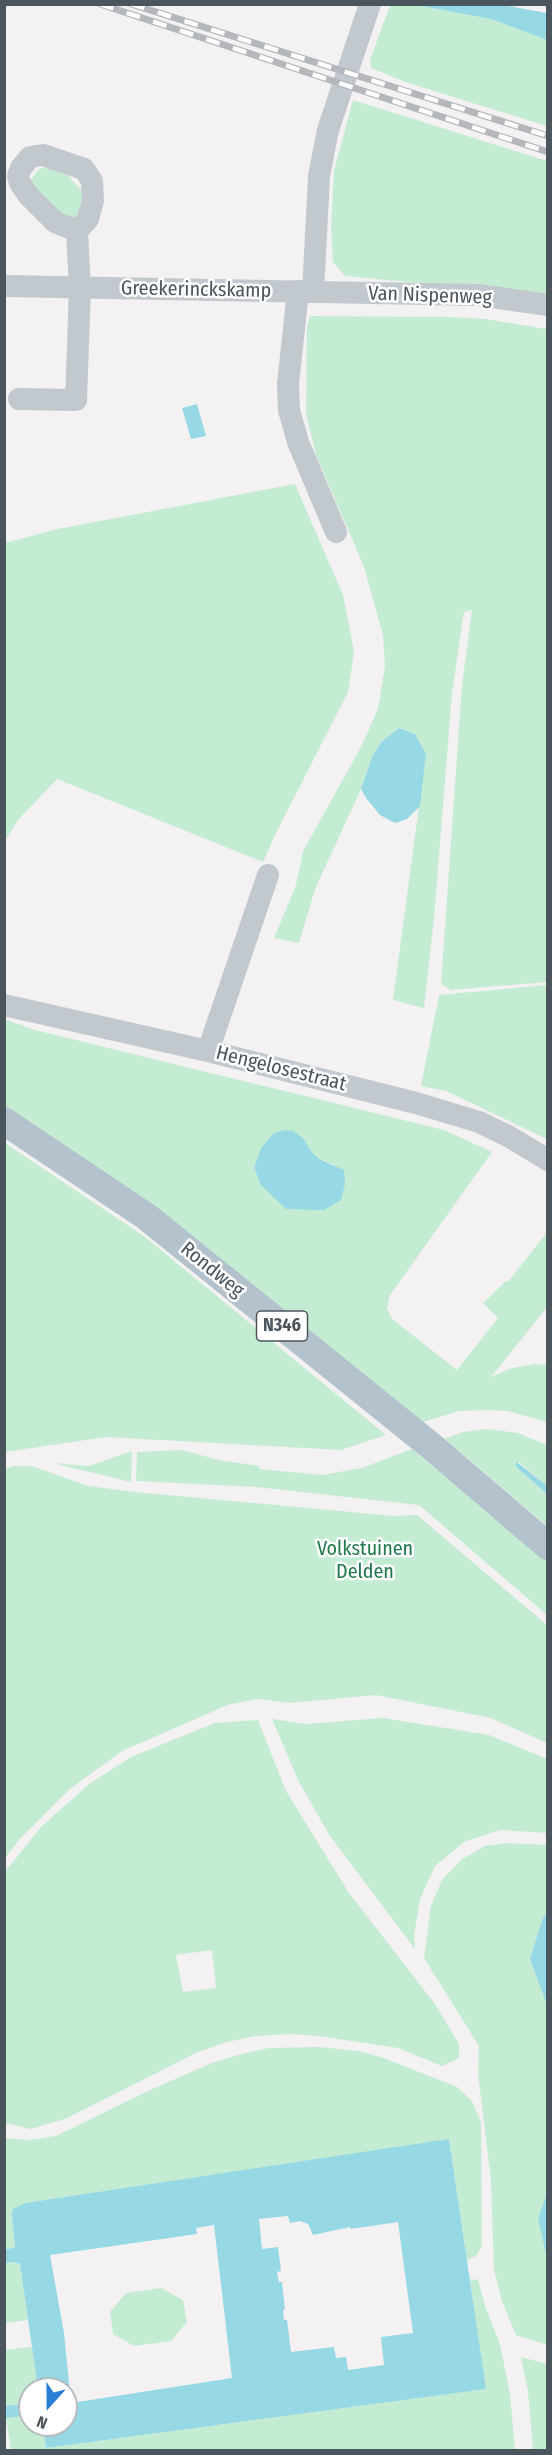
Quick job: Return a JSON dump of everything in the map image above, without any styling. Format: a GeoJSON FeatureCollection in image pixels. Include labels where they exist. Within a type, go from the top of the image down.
{"type":"FeatureCollection","features":[{"type":"Feature","properties":{"kind":"main road","name":"Rondweg"},"geometry":{"type":"LineString","coordinates":[[4,1121],[147,1217],[431,1446],[548,1546]]}},
{"type":"Feature","properties":{"kind":"street"},"geometry":{"type":"LineString","coordinates":[[336,532],[297,442],[290,410],[288,384],[305,292],[324,153],[336,103],[370,4]]}},
{"type":"Feature","properties":{"kind":"street"},"geometry":{"type":"LineString","coordinates":[[19,399],[76,400],[80,288],[77,231]]}},
{"type":"Feature","properties":{"kind":"street","name":"Greekerinckskamp"},"geometry":{"type":"LineString","coordinates":[[4,286],[305,292]]}},
{"type":"Feature","properties":{"kind":"street","name":"Van Nispenweg"},"geometry":{"type":"LineString","coordinates":[[305,292],[478,295],[548,305]]}},
{"type":"Feature","properties":{"kind":"street"},"geometry":{"type":"LineString","coordinates":[[208,1051],[268,875]]}},
{"type":"Feature","properties":{"kind":"street","name":"Hengelosestraat"},"geometry":{"type":"LineString","coordinates":[[4,1005],[208,1051],[416,1102],[479,1122],[548,1160]]}},
{"type":"Feature","properties":{"kind":"green space"},"geometry":{"type":"Polygon","coordinates":[[[390,5],[415,5],[491,19],[547,40],[547,126],[408,83],[371,68],[370,60],[390,5]]]}},
{"type":"Feature","properties":{"kind":"green space"},"geometry":{"type":"Polygon","coordinates":[[[353,100],[547,161],[547,295],[345,276],[333,262],[331,227],[334,171],[353,100]]]}},
{"type":"Feature","properties":{"kind":"green space"},"geometry":{"type":"Polygon","coordinates":[[[48,167],[66,174],[82,191],[80,218],[64,221],[30,181],[39,169],[48,167]]]}},
{"type":"Feature","properties":{"kind":"green space"},"geometry":{"type":"Polygon","coordinates":[[[310,316],[450,317],[485,319],[547,329],[547,982],[451,990],[441,984],[462,685],[472,610],[464,612],[452,693],[434,918],[424,1008],[393,1000],[426,754],[415,734],[399,728],[381,742],[372,757],[361,789],[315,889],[299,943],[274,938],[296,885],[303,851],[361,747],[378,709],[385,666],[383,635],[364,567],[316,455],[306,414],[307,327],[310,316]]]}},
{"type":"Feature","properties":{"kind":"green space"},"geometry":{"type":"Polygon","coordinates":[[[295,484],[343,595],[354,652],[348,692],[263,862],[57,779],[18,820],[5,841],[5,543],[58,529],[295,484]]]}},
{"type":"Feature","properties":{"kind":"green space"},"geometry":{"type":"Polygon","coordinates":[[[547,985],[547,1139],[446,1091],[421,1086],[439,995],[547,985]]]}},
{"type":"Feature","properties":{"kind":"green space"},"geometry":{"type":"Polygon","coordinates":[[[4,1019],[35,1030],[444,1130],[492,1152],[390,1295],[387,1308],[392,1319],[457,1370],[498,1318],[483,1303],[506,1281],[508,1282],[547,1232],[547,1307],[491,1377],[512,1368],[535,1364],[547,1365],[547,1422],[508,1411],[485,1410],[459,1411],[417,1424],[5,1108],[4,1019]],[[304,1139],[261,1148],[254,1168],[261,1185],[336,1165],[319,1159],[304,1139]]]}},
{"type":"Feature","properties":{"kind":"green space"},"geometry":{"type":"Polygon","coordinates":[[[5,1143],[145,1237],[386,1435],[341,1450],[106,1437],[5,1452],[5,1143]]]}},
{"type":"Feature","properties":{"kind":"green space"},"geometry":{"type":"Polygon","coordinates":[[[487,1429],[518,1433],[547,1445],[547,1486],[519,1462],[515,1466],[547,1494],[547,1526],[445,1439],[463,1432],[487,1429]]]}},
{"type":"Feature","properties":{"kind":"green space"},"geometry":{"type":"Polygon","coordinates":[[[412,1449],[547,1562],[547,1615],[419,1505],[257,1487],[136,1481],[137,1452],[183,1450],[218,1460],[259,1466],[259,1469],[322,1475],[362,1468],[412,1449]]]}},
{"type":"Feature","properties":{"kind":"green space"},"geometry":{"type":"Polygon","coordinates":[[[132,1451],[131,1482],[52,1463],[89,1466],[132,1451]]]}},
{"type":"Feature","properties":{"kind":"green space","name":"Volkstuinen Delden"},"geometry":{"type":"Polygon","coordinates":[[[14,1466],[32,1466],[88,1486],[135,1492],[394,1516],[417,1515],[547,1625],[547,1743],[491,1718],[376,1695],[289,1703],[258,1699],[230,1704],[122,1751],[70,1789],[19,1840],[5,1858],[4,1469],[14,1466]]]}},
{"type":"Feature","properties":{"kind":"green space"},"geometry":{"type":"Polygon","coordinates":[[[383,1718],[489,1735],[547,1759],[547,1833],[500,1830],[464,1842],[435,1866],[420,1899],[414,1935],[415,1949],[330,1836],[299,1782],[272,1719],[306,1724],[383,1718]]]}},
{"type":"Feature","properties":{"kind":"green space"},"geometry":{"type":"Polygon","coordinates":[[[258,1720],[286,1791],[349,1893],[435,2004],[459,2044],[459,2058],[442,2066],[398,2048],[318,2036],[292,2034],[256,2036],[227,2042],[198,2052],[65,2119],[30,2129],[5,2123],[5,1872],[41,1827],[89,1784],[131,1757],[215,1723],[258,1720]],[[212,1950],[176,1955],[183,1992],[216,1988],[212,1950]]]}},
{"type":"Feature","properties":{"kind":"green space"},"geometry":{"type":"Polygon","coordinates":[[[507,1843],[547,1845],[547,1914],[543,1917],[530,1959],[548,2005],[548,2193],[538,2219],[547,2259],[547,2345],[516,2335],[502,2301],[494,2270],[491,2180],[478,2073],[479,2046],[424,1958],[431,1906],[442,1880],[462,1859],[485,1846],[507,1843]]]}},
{"type":"Feature","properties":{"kind":"green space"},"geometry":{"type":"Polygon","coordinates":[[[319,2047],[358,2051],[384,2058],[457,2087],[472,2101],[481,2122],[482,2246],[476,2256],[467,2260],[449,2140],[25,2203],[14,2209],[12,2214],[15,2247],[5,2250],[5,2138],[29,2140],[56,2136],[150,2090],[212,2063],[245,2053],[269,2048],[319,2047]]]}},
{"type":"Feature","properties":{"kind":"green space"},"geometry":{"type":"Polygon","coordinates":[[[5,2263],[20,2264],[28,2320],[5,2323],[5,2263]]]}},
{"type":"Feature","properties":{"kind":"green space"},"geometry":{"type":"Polygon","coordinates":[[[470,2279],[478,2280],[485,2306],[500,2344],[510,2394],[515,2450],[11,2450],[6,2417],[18,2416],[18,2437],[45,2437],[46,2448],[485,2389],[470,2279]]]}},
{"type":"Feature","properties":{"kind":"green space"},"geometry":{"type":"Polygon","coordinates":[[[161,2288],[183,2300],[187,2322],[171,2341],[134,2346],[113,2334],[110,2312],[126,2293],[161,2288]]]}},
{"type":"Feature","properties":{"kind":"green space"},"geometry":{"type":"Polygon","coordinates":[[[32,2347],[36,2377],[18,2377],[18,2404],[5,2406],[4,2350],[32,2347]]]}},
{"type":"Feature","properties":{"kind":"green space"},"geometry":{"type":"Polygon","coordinates":[[[521,2357],[547,2364],[547,2450],[533,2450],[528,2391],[521,2357]]]}},
{"type":"Feature","properties":{"kind":"water"},"geometry":{"type":"Polygon","coordinates":[[[415,5],[503,5],[547,13],[547,40],[491,19],[415,5]]]}},
{"type":"Feature","properties":{"kind":"water"},"geometry":{"type":"Polygon","coordinates":[[[197,404],[206,436],[191,439],[182,408],[197,404]]]}},
{"type":"Feature","properties":{"kind":"water"},"geometry":{"type":"Polygon","coordinates":[[[399,728],[415,734],[426,754],[420,806],[407,819],[395,823],[380,815],[361,789],[372,757],[381,742],[399,728]]]}},
{"type":"Feature","properties":{"kind":"water"},"geometry":{"type":"Polygon","coordinates":[[[285,1130],[293,1131],[304,1139],[319,1159],[344,1170],[345,1184],[341,1200],[324,1210],[286,1209],[261,1185],[254,1168],[261,1148],[274,1133],[285,1130]]]}},
{"type":"Feature","properties":{"kind":"water"},"geometry":{"type":"Polygon","coordinates":[[[517,1462],[547,1486],[547,1494],[515,1466],[517,1462]]]}},
{"type":"Feature","properties":{"kind":"water"},"geometry":{"type":"Polygon","coordinates":[[[547,1914],[547,2005],[530,1959],[543,1917],[547,1914]]]}},
{"type":"Feature","properties":{"kind":"water"},"geometry":{"type":"Polygon","coordinates":[[[449,2139],[486,2389],[46,2448],[45,2437],[78,2437],[78,2402],[232,2378],[214,2225],[196,2228],[197,2234],[50,2255],[64,2333],[68,2377],[36,2377],[20,2264],[5,2263],[5,2250],[15,2247],[13,2209],[25,2203],[449,2139]],[[288,2216],[259,2219],[262,2249],[278,2247],[281,2271],[277,2272],[279,2282],[282,2282],[284,2320],[287,2320],[291,2352],[334,2347],[336,2358],[346,2357],[348,2370],[384,2365],[381,2337],[413,2333],[398,2222],[351,2229],[350,2227],[313,2235],[308,2224],[300,2221],[290,2223],[288,2216]]]}},
{"type":"Feature","properties":{"kind":"water"},"geometry":{"type":"Polygon","coordinates":[[[547,2193],[547,2259],[538,2219],[547,2193]]]}},
{"type":"Feature","properties":{"kind":"water"},"geometry":{"type":"Polygon","coordinates":[[[18,2404],[18,2416],[5,2418],[5,2406],[18,2404]]]}},
{"type":"Feature","properties":{"kind":"railway"},"geometry":{"type":"LineString","coordinates":[[100,4],[548,152]]}},
{"type":"Feature","properties":{"kind":"railway"},"geometry":{"type":"LineString","coordinates":[[131,4],[548,136]]}}]}
